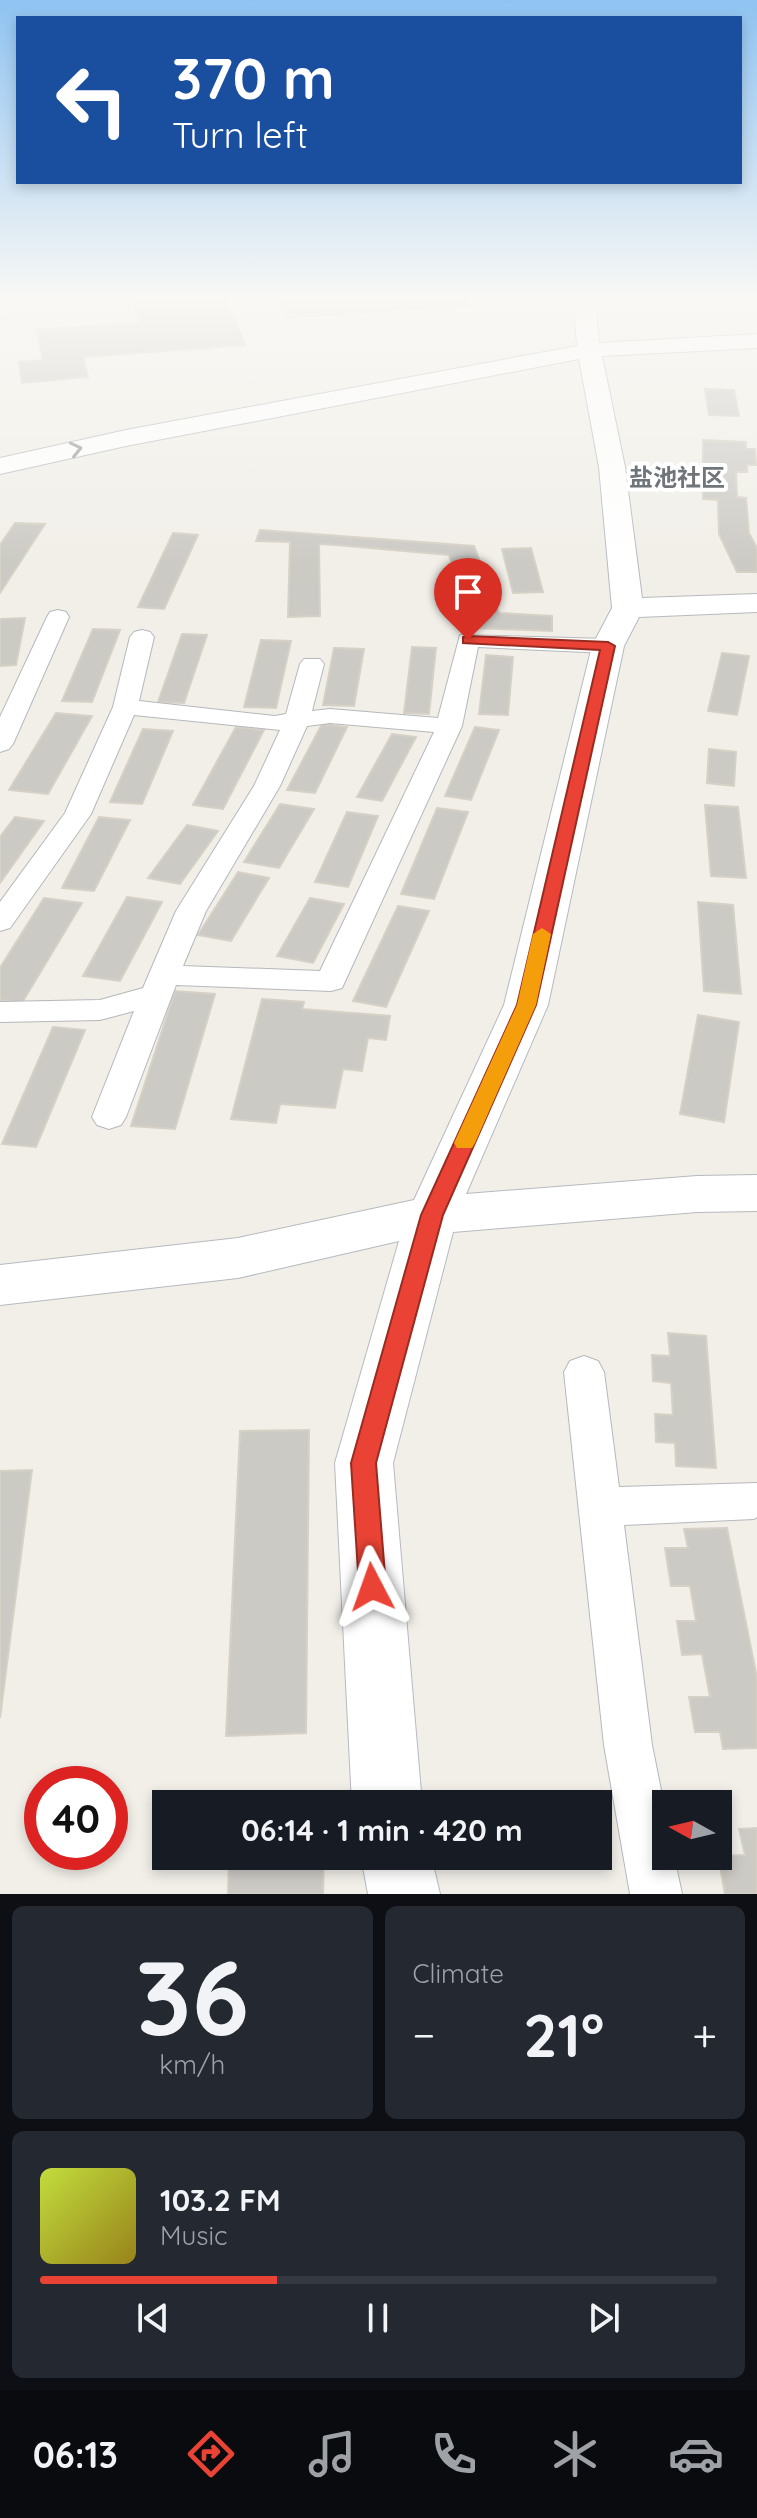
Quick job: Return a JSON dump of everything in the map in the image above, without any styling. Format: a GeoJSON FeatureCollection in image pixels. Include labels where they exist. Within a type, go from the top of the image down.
{"type":"FeatureCollection","features":[{"type":"Feature","properties":{"kind":"street"},"geometry":{"type":"LineString","coordinates":[[0,447],[305,387]]}},
{"type":"Feature","properties":{"kind":"street"},"geometry":{"type":"LineString","coordinates":[[0,466],[343,387]]}},
{"type":"Feature","properties":{"kind":"street"},"geometry":{"type":"LineString","coordinates":[[386,1790],[364,1463],[432,1215],[526,1005],[618,627],[612,467],[598,387]]}},
{"type":"Feature","properties":{"kind":"street"},"geometry":{"type":"LineString","coordinates":[[0,1012],[100,1010],[160,985],[331,981],[449,726],[468,640],[618,627],[757,603]]}},
{"type":"Feature","properties":{"kind":"street"},"geometry":{"type":"LineString","coordinates":[[0,744],[58,617]]}},
{"type":"Feature","properties":{"kind":"street"},"geometry":{"type":"LineString","coordinates":[[0,922],[78,814],[125,707],[142,637]]}},
{"type":"Feature","properties":{"kind":"street"},"geometry":{"type":"LineString","coordinates":[[109,1117],[191,911],[267,786],[297,721],[312,664]]}},
{"type":"Feature","properties":{"kind":"street"},"geometry":{"type":"LineString","coordinates":[[125,707],[275,723],[330,716],[449,726]]}},
{"type":"Feature","properties":{"kind":"street"},"geometry":{"type":"LineString","coordinates":[[0,1285],[238,1258],[432,1215],[697,1194],[757,1193]]}},
{"type":"Feature","properties":{"kind":"street"},"geometry":{"type":"LineString","coordinates":[[584,1372],[628,1745],[656,1894]]}},
{"type":"Feature","properties":{"kind":"street"},"geometry":{"type":"LineString","coordinates":[[599,1507],[756,1502]]}},
{"type":"Feature","properties":{"kind":"street"},"geometry":{"type":"LineString","coordinates":[[399,1870],[404,1894]]}},
{"type":"Feature","properties":{"kind":"building"},"geometry":{"type":"Polygon","coordinates":[[[705,389],[734,390],[739,416],[709,415],[705,389]]]}},
{"type":"Feature","properties":{"kind":"building"},"geometry":{"type":"Polygon","coordinates":[[[703,440],[746,442],[746,449],[755,449],[756,465],[747,465],[747,472],[736,472],[737,497],[746,498],[749,533],[757,548],[757,572],[737,572],[719,534],[718,500],[703,499],[703,440]]]}},
{"type":"Feature","properties":{"kind":"building"},"geometry":{"type":"Polygon","coordinates":[[[15,523],[45,524],[0,593],[0,545],[15,523]]]}},
{"type":"Feature","properties":{"kind":"building"},"geometry":{"type":"Polygon","coordinates":[[[260,530],[474,546],[499,613],[552,616],[552,631],[474,628],[449,555],[319,544],[320,616],[288,617],[290,542],[256,541],[260,530]]]}},
{"type":"Feature","properties":{"kind":"building"},"geometry":{"type":"Polygon","coordinates":[[[173,533],[198,535],[164,609],[138,607],[173,533]]]}},
{"type":"Feature","properties":{"kind":"building"},"geometry":{"type":"Polygon","coordinates":[[[531,548],[543,592],[513,593],[502,549],[531,548]]]}},
{"type":"Feature","properties":{"kind":"building"},"geometry":{"type":"Polygon","coordinates":[[[25,618],[16,665],[0,666],[0,619],[25,618]]]}},
{"type":"Feature","properties":{"kind":"building"},"geometry":{"type":"Polygon","coordinates":[[[93,629],[120,630],[92,702],[62,701],[93,629]]]}},
{"type":"Feature","properties":{"kind":"building"},"geometry":{"type":"Polygon","coordinates":[[[182,634],[207,635],[184,703],[158,702],[182,634]]]}},
{"type":"Feature","properties":{"kind":"building"},"geometry":{"type":"Polygon","coordinates":[[[261,640],[291,641],[276,708],[244,707],[261,640]]]}},
{"type":"Feature","properties":{"kind":"building"},"geometry":{"type":"Polygon","coordinates":[[[412,647],[436,648],[429,714],[404,713],[412,647]]]}},
{"type":"Feature","properties":{"kind":"building"},"geometry":{"type":"Polygon","coordinates":[[[334,648],[364,649],[354,706],[323,705],[334,648]]]}},
{"type":"Feature","properties":{"kind":"building"},"geometry":{"type":"Polygon","coordinates":[[[722,653],[749,656],[737,715],[708,711],[722,653]]]}},
{"type":"Feature","properties":{"kind":"building"},"geometry":{"type":"Polygon","coordinates":[[[486,655],[513,657],[508,715],[479,714],[486,655]]]}},
{"type":"Feature","properties":{"kind":"building"},"geometry":{"type":"Polygon","coordinates":[[[56,713],[92,716],[48,794],[9,790],[56,713]]]}},
{"type":"Feature","properties":{"kind":"building"},"geometry":{"type":"Polygon","coordinates":[[[322,724],[347,727],[315,793],[287,790],[322,724]]]}},
{"type":"Feature","properties":{"kind":"building"},"geometry":{"type":"Polygon","coordinates":[[[236,727],[264,730],[223,809],[193,805],[236,727]]]}},
{"type":"Feature","properties":{"kind":"building"},"geometry":{"type":"Polygon","coordinates":[[[475,727],[499,730],[471,800],[445,796],[475,727]]]}},
{"type":"Feature","properties":{"kind":"building"},"geometry":{"type":"Polygon","coordinates":[[[143,729],[173,731],[142,804],[110,802],[143,729]]]}},
{"type":"Feature","properties":{"kind":"building"},"geometry":{"type":"Polygon","coordinates":[[[392,734],[416,737],[382,801],[357,797],[392,734]]]}},
{"type":"Feature","properties":{"kind":"building"},"geometry":{"type":"Polygon","coordinates":[[[709,749],[736,752],[734,786],[707,783],[709,749]]]}},
{"type":"Feature","properties":{"kind":"building"},"geometry":{"type":"Polygon","coordinates":[[[280,804],[314,809],[279,868],[244,862],[280,804]]]}},
{"type":"Feature","properties":{"kind":"building"},"geometry":{"type":"Polygon","coordinates":[[[705,805],[738,807],[746,878],[711,876],[705,805]]]}},
{"type":"Feature","properties":{"kind":"building"},"geometry":{"type":"Polygon","coordinates":[[[437,808],[468,812],[434,899],[401,894],[437,808]]]}},
{"type":"Feature","properties":{"kind":"building"},"geometry":{"type":"Polygon","coordinates":[[[347,812],[378,816],[348,887],[315,882],[347,812]]]}},
{"type":"Feature","properties":{"kind":"building"},"geometry":{"type":"Polygon","coordinates":[[[15,817],[44,821],[0,883],[0,837],[15,817]]]}},
{"type":"Feature","properties":{"kind":"building"},"geometry":{"type":"Polygon","coordinates":[[[99,817],[130,820],[94,891],[62,888],[99,817]]]}},
{"type":"Feature","properties":{"kind":"building"},"geometry":{"type":"Polygon","coordinates":[[[187,825],[218,831],[180,884],[148,878],[187,825]]]}},
{"type":"Feature","properties":{"kind":"building"},"geometry":{"type":"Polygon","coordinates":[[[238,872],[269,878],[231,941],[198,935],[238,872]]]}},
{"type":"Feature","properties":{"kind":"building"},"geometry":{"type":"Polygon","coordinates":[[[127,897],[162,902],[120,981],[83,976],[127,897]]]}},
{"type":"Feature","properties":{"kind":"building"},"geometry":{"type":"Polygon","coordinates":[[[44,898],[82,903],[22,1003],[0,1000],[0,968],[44,898]]]}},
{"type":"Feature","properties":{"kind":"building"},"geometry":{"type":"Polygon","coordinates":[[[310,898],[344,904],[313,963],[277,956],[310,898]]]}},
{"type":"Feature","properties":{"kind":"building"},"geometry":{"type":"Polygon","coordinates":[[[698,902],[733,905],[741,994],[704,991],[698,902]]]}},
{"type":"Feature","properties":{"kind":"building"},"geometry":{"type":"Polygon","coordinates":[[[398,906],[429,911],[386,1007],[353,1001],[398,906]]]}},
{"type":"Feature","properties":{"kind":"building"},"geometry":{"type":"Polygon","coordinates":[[[175,991],[215,994],[175,1129],[131,1126],[175,991]]]}},
{"type":"Feature","properties":{"kind":"building"},"geometry":{"type":"Polygon","coordinates":[[[262,999],[304,1002],[302,1009],[390,1016],[386,1040],[368,1038],[362,1071],[343,1069],[335,1108],[280,1104],[276,1123],[231,1119],[262,999]]]}},
{"type":"Feature","properties":{"kind":"building"},"geometry":{"type":"Polygon","coordinates":[[[698,1015],[739,1022],[724,1122],[680,1114],[698,1015]]]}},
{"type":"Feature","properties":{"kind":"building"},"geometry":{"type":"Polygon","coordinates":[[[53,1027],[85,1030],[36,1147],[2,1144],[53,1027]]]}},
{"type":"Feature","properties":{"kind":"building"},"geometry":{"type":"Polygon","coordinates":[[[668,1333],[706,1336],[716,1468],[676,1466],[675,1443],[656,1442],[655,1414],[673,1415],[671,1383],[653,1381],[652,1355],[670,1356],[668,1333]]]}},
{"type":"Feature","properties":{"kind":"building"},"geometry":{"type":"Polygon","coordinates":[[[309,1430],[306,1733],[226,1736],[240,1431],[309,1430]]]}},
{"type":"Feature","properties":{"kind":"building"},"geometry":{"type":"Polygon","coordinates":[[[32,1470],[0,1718],[0,1471],[32,1470]]]}},
{"type":"Feature","properties":{"kind":"building"},"geometry":{"type":"Polygon","coordinates":[[[727,1528],[757,1678],[757,1748],[723,1749],[720,1732],[695,1732],[689,1697],[710,1697],[702,1654],[682,1655],[677,1621],[696,1621],[690,1586],[671,1586],[665,1548],[688,1548],[684,1529],[727,1528]]]}},
{"type":"Feature","properties":{"kind":"building"},"geometry":{"type":"Polygon","coordinates":[[[757,1828],[757,1894],[725,1894],[721,1870],[732,1870],[732,1855],[745,1855],[739,1829],[757,1828]]]}},
{"type":"Feature","properties":{"kind":"building"},"geometry":{"type":"Polygon","coordinates":[[[229,1870],[324,1870],[323,1894],[228,1894],[229,1870]]]}},
{"type":"Feature","properties":{"kind":"slow traffic"},"geometry":{"type":"LineString","coordinates":[[464,1143],[526,1005],[542,934]]}},
{"type":"Feature","properties":{"kind":"district","name":"盐池社区"},"geometry":{"type":"Point","coordinates":[677,477]}},
{"type":"Feature","properties":{"kind":"route"},"geometry":{"type":"LineString","coordinates":[[372,1587],[364,1463],[432,1215],[526,1005],[608,646],[468,640]]}}]}
